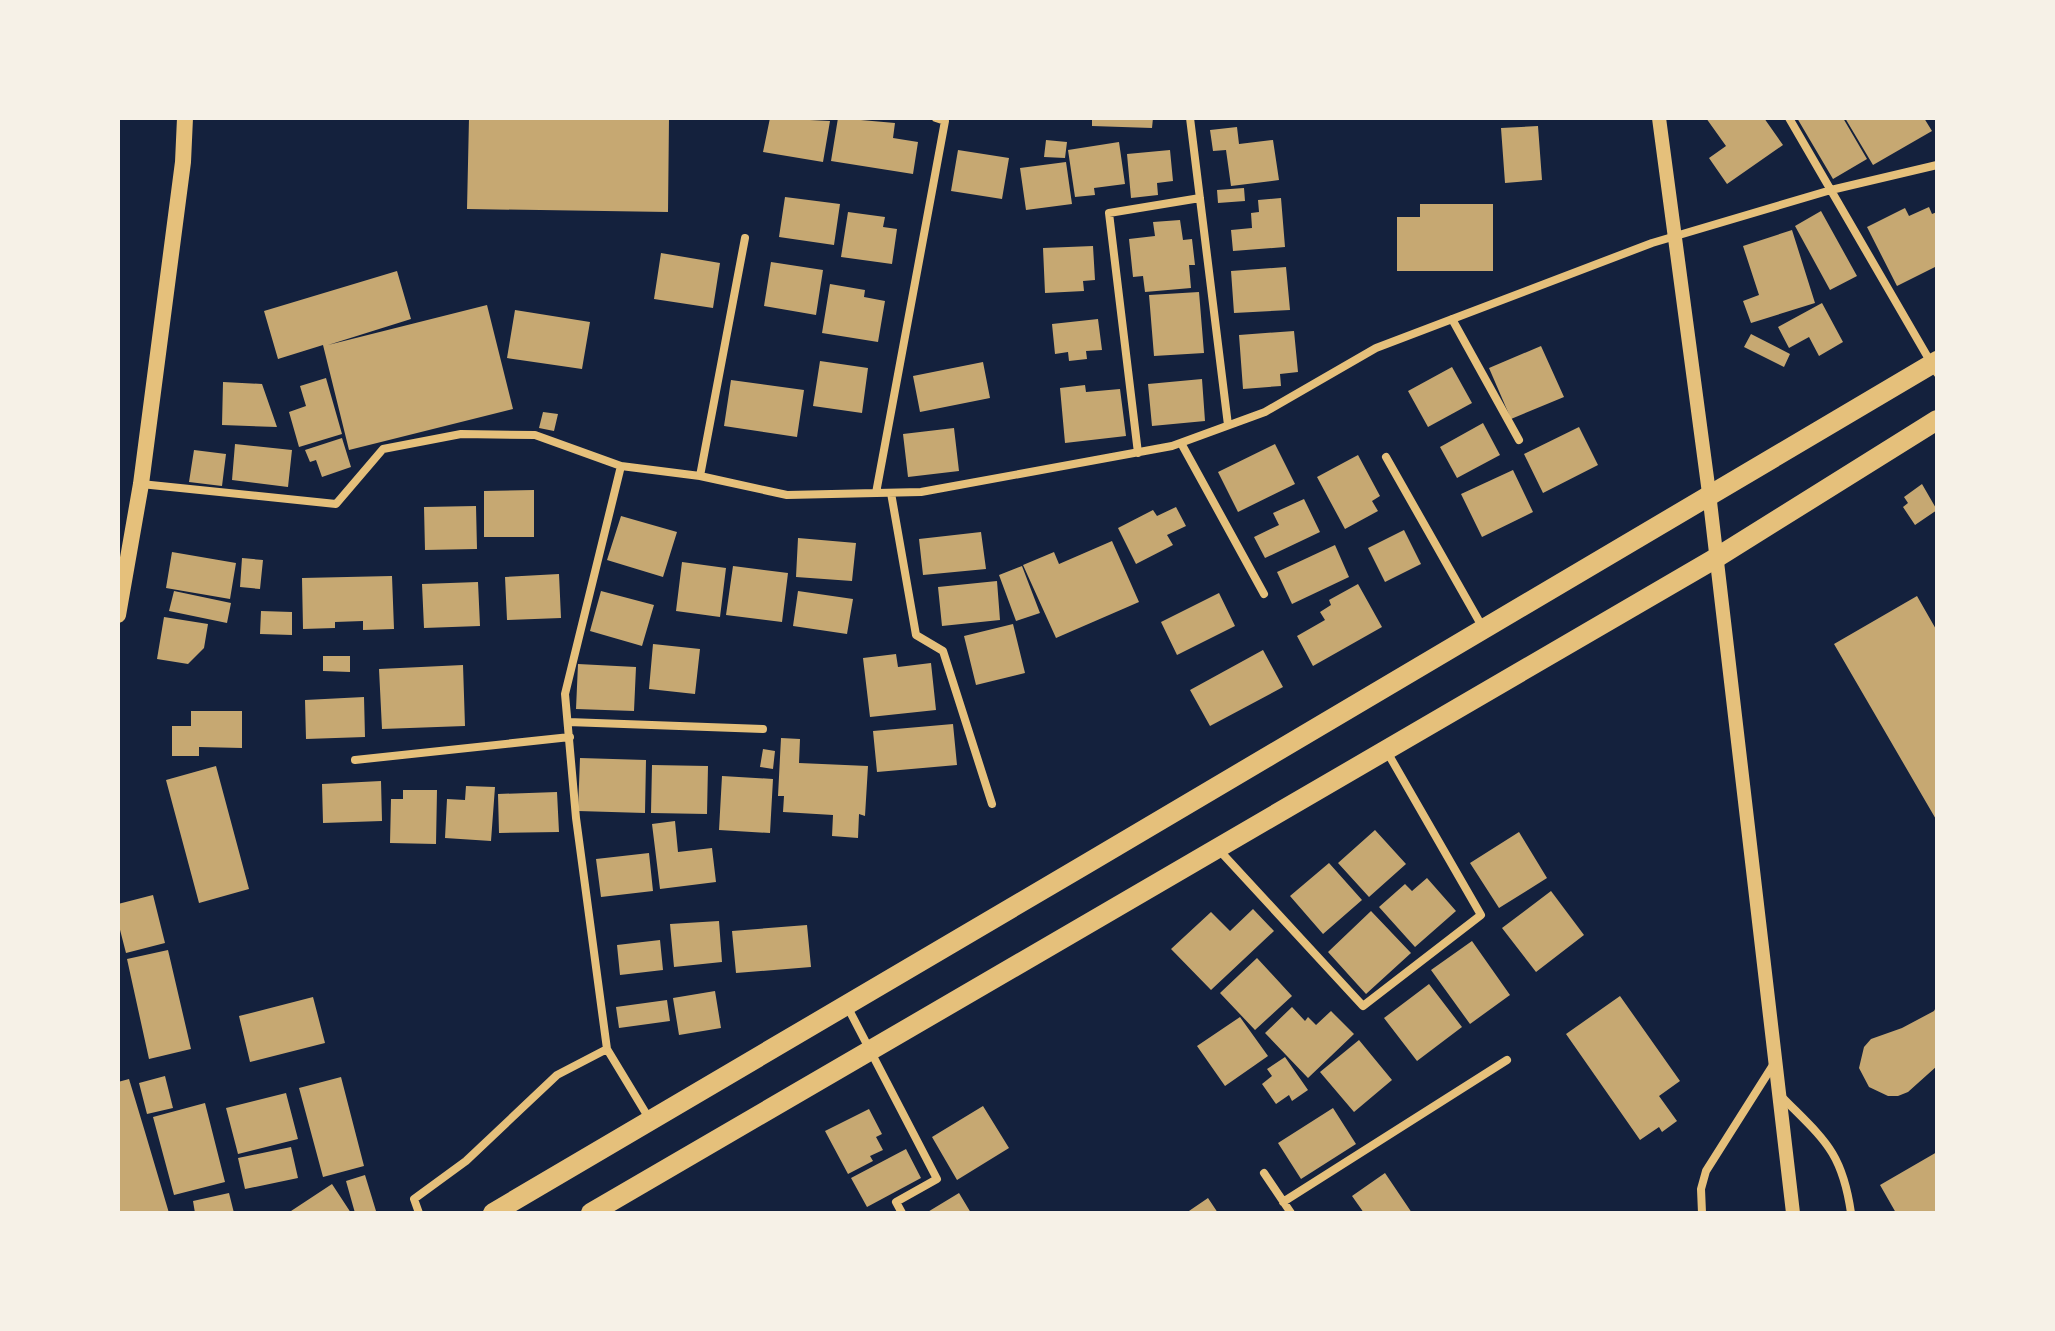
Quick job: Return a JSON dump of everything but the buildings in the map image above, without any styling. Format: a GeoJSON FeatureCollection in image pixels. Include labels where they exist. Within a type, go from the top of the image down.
{"type":"FeatureCollection","features":[{"type":"Feature","properties":{"kind":"main road"},"geometry":{"type":"LineString","coordinates":[[118,615],[141,484],[183,162],[185,118]]}},
{"type":"Feature","properties":{"kind":"main road"},"geometry":{"type":"LineString","coordinates":[[493,1213],[1050,888],[1709,493],[1935,366]]}},
{"type":"Feature","properties":{"kind":"main road"},"geometry":{"type":"LineString","coordinates":[[591,1213],[1716,558],[1937,420]]}},
{"type":"Feature","properties":{"kind":"street"},"geometry":{"type":"LineString","coordinates":[[876,493],[943,135],[945,121],[936,118]]}},
{"type":"Feature","properties":{"kind":"street"},"geometry":{"type":"LineString","coordinates":[[1190,118],[1228,425]]}},
{"type":"Feature","properties":{"kind":"street"},"geometry":{"type":"LineString","coordinates":[[1659,118],[1709,493],[1793,1213]]}},
{"type":"Feature","properties":{"kind":"street"},"geometry":{"type":"LineString","coordinates":[[1789,118],[1935,366]]}},
{"type":"Feature","properties":{"kind":"street"},"geometry":{"type":"LineString","coordinates":[[141,484],[336,504],[383,449],[461,434],[535,435],[621,466],[700,476],[787,495],[921,492],[1181,443],[1265,412],[1376,348],[1452,319],[1675,237],[1831,190],[1937,165]]}},
{"type":"Feature","properties":{"kind":"street"},"geometry":{"type":"LineString","coordinates":[[1138,453],[1109,213],[1200,198]]}},
{"type":"Feature","properties":{"kind":"street"},"geometry":{"type":"LineString","coordinates":[[700,476],[745,238]]}},
{"type":"Feature","properties":{"kind":"street"},"geometry":{"type":"LineString","coordinates":[[1452,319],[1519,440]]}},
{"type":"Feature","properties":{"kind":"street"},"geometry":{"type":"LineString","coordinates":[[1181,443],[1264,594]]}},
{"type":"Feature","properties":{"kind":"street"},"geometry":{"type":"LineString","coordinates":[[1386,457],[1483,629]]}},
{"type":"Feature","properties":{"kind":"street"},"geometry":{"type":"LineString","coordinates":[[621,466],[565,694],[576,818],[607,1049],[650,1121]]}},
{"type":"Feature","properties":{"kind":"street"},"geometry":{"type":"LineString","coordinates":[[891,493],[916,635],[943,651],[992,804]]}},
{"type":"Feature","properties":{"kind":"street"},"geometry":{"type":"LineString","coordinates":[[568,722],[763,729]]}},
{"type":"Feature","properties":{"kind":"street"},"geometry":{"type":"LineString","coordinates":[[355,760],[570,737]]}},
{"type":"Feature","properties":{"kind":"street"},"geometry":{"type":"LineString","coordinates":[[1216,847],[1363,1006],[1481,915],[1386,750]]}},
{"type":"Feature","properties":{"kind":"street"},"geometry":{"type":"LineString","coordinates":[[847,1005],[937,1179],[896,1202],[902,1213]]}},
{"type":"Feature","properties":{"kind":"street"},"geometry":{"type":"LineString","coordinates":[[419,1213],[414,1199],[466,1161],[557,1075],[607,1049]]}},
{"type":"Feature","properties":{"kind":"street"},"geometry":{"type":"LineString","coordinates":[[1283,1202],[1507,1060]]}},
{"type":"Feature","properties":{"kind":"street"},"geometry":{"type":"LineString","coordinates":[[1702,1213],[1701,1189],[1706,1171],[1775,1062]]}},
{"type":"Feature","properties":{"kind":"street"},"geometry":{"type":"LineString","coordinates":[[1780,1094],[1829,1145],[1846,1176],[1851,1213]]}},
{"type":"Feature","properties":{"kind":"street"},"geometry":{"type":"LineString","coordinates":[[1264,1173],[1291,1213]]}}]}
